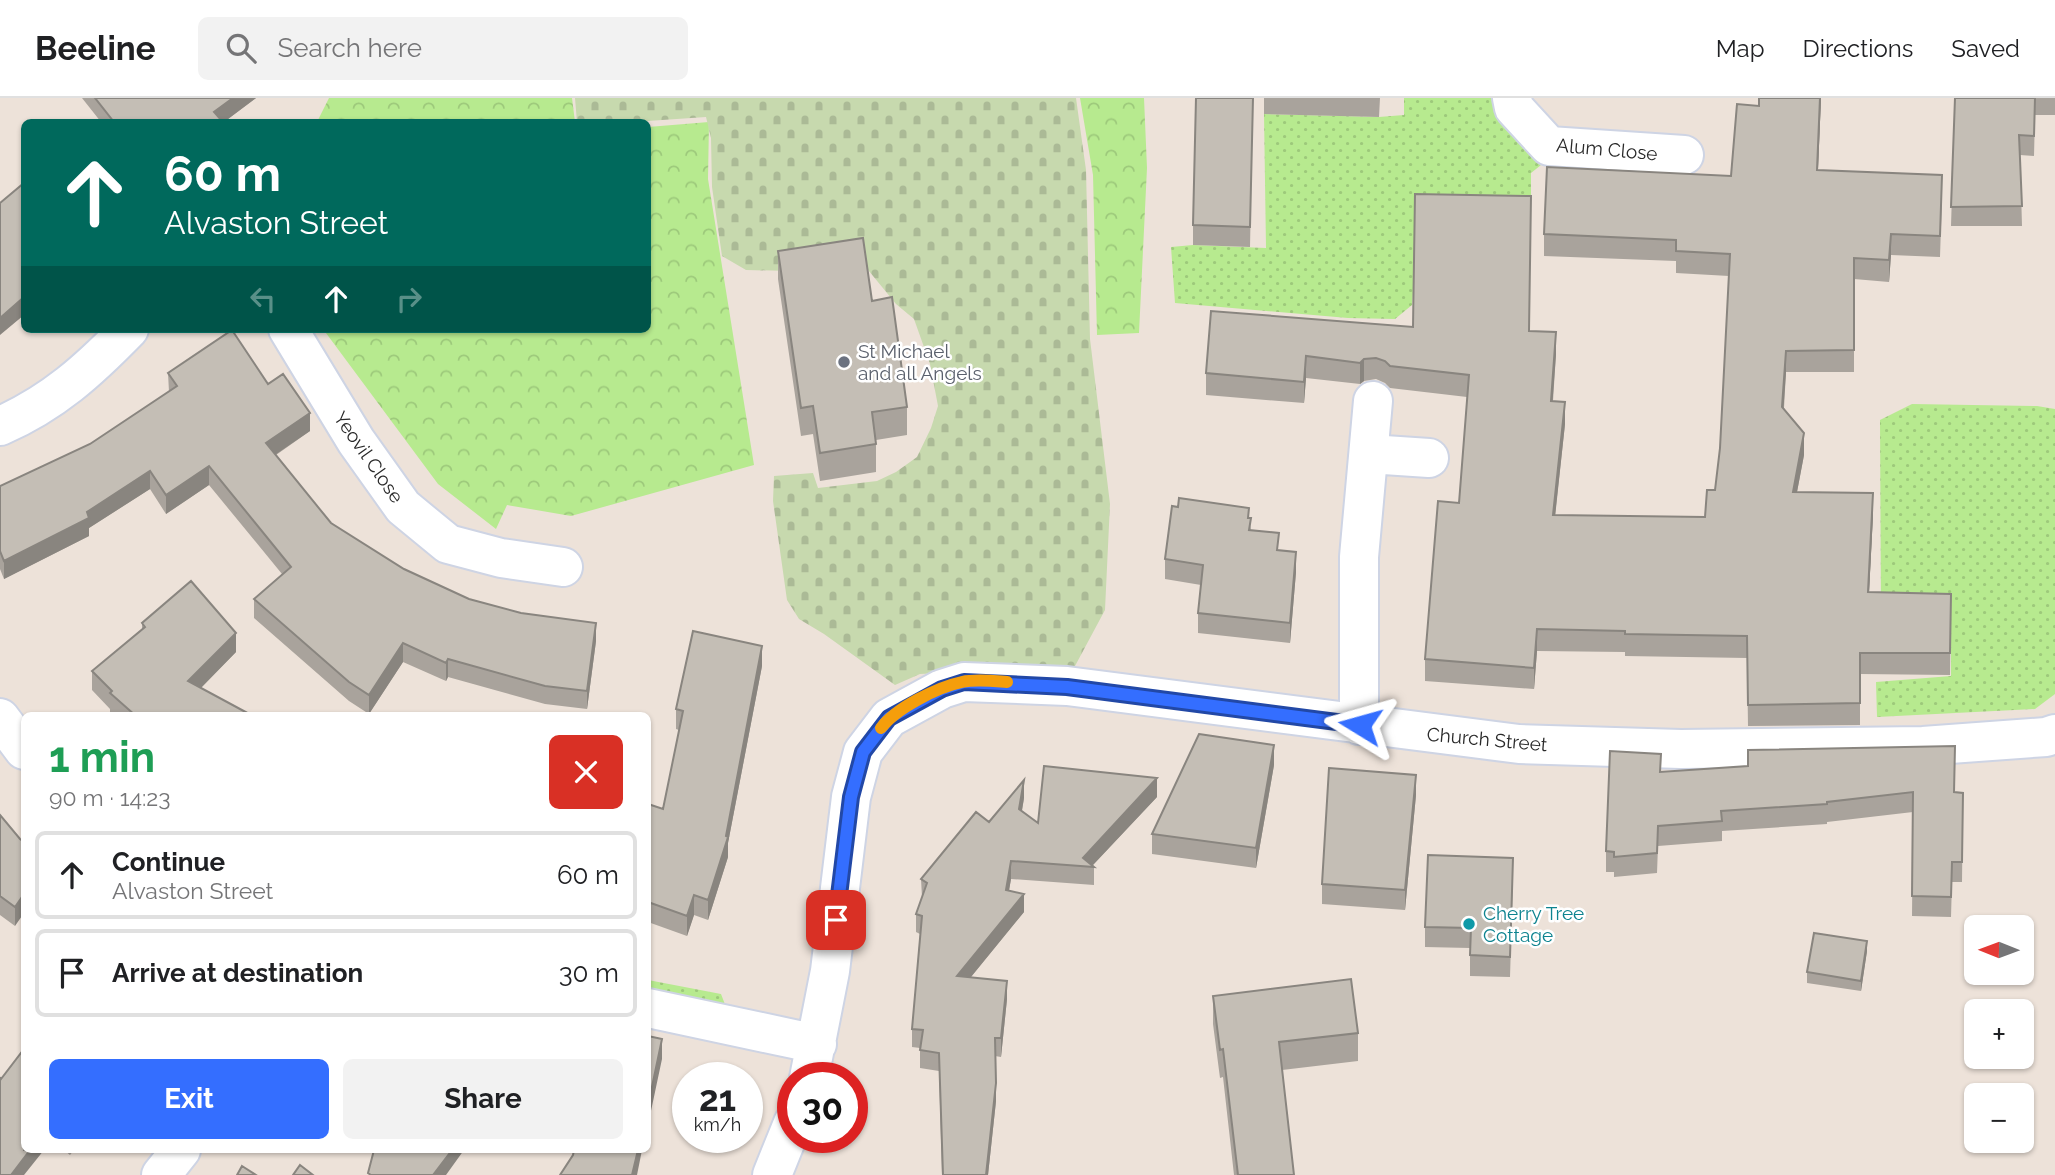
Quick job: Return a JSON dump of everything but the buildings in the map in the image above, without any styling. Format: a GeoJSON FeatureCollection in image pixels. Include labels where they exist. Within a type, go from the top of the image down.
{"type":"FeatureCollection","features":[{"type":"Feature","properties":{"kind":"street","name":"Alum Close"},"geometry":{"type":"LineString","coordinates":[[1512,98],[1514,108],[1549,146],[1684,155]]}},
{"type":"Feature","properties":{"kind":"street"},"geometry":{"type":"LineString","coordinates":[[0,426],[49,401],[77,379],[125,333]]}},
{"type":"Feature","properties":{"kind":"street","name":"Yeovil Close"},"geometry":{"type":"LineString","coordinates":[[290,333],[356,441],[403,507],[448,544],[500,558],[563,567]]}},
{"type":"Feature","properties":{"kind":"street"},"geometry":{"type":"LineString","coordinates":[[1360,725],[1359,557],[1373,401]]}},
{"type":"Feature","properties":{"kind":"street"},"geometry":{"type":"LineString","coordinates":[[1369,454],[1429,458]]}},
{"type":"Feature","properties":{"kind":"street","name":"Church Street"},"geometry":{"type":"LineString","coordinates":[[813,1061],[830,971],[856,773],[863,752],[889,718],[924,698],[964,682],[1067,687],[1519,744],[1681,749],[1923,746],[2046,737],[2055,734]]}},
{"type":"Feature","properties":{"kind":"street"},"geometry":{"type":"LineString","coordinates":[[0,718],[21,746]]}},
{"type":"Feature","properties":{"kind":"street"},"geometry":{"type":"LineString","coordinates":[[651,1009],[813,1061]]}},
{"type":"Feature","properties":{"kind":"street"},"geometry":{"type":"LineString","coordinates":[[161,1175],[179,1153]]}},
{"type":"Feature","properties":{"kind":"street"},"geometry":{"type":"LineString","coordinates":[[772,1175],[781,1153]]}},
{"type":"Feature","properties":{"kind":"green space"},"geometry":{"type":"Polygon","coordinates":[[[329,98],[572,98],[575,119],[318,119],[329,98]]]}},
{"type":"Feature","properties":{"kind":"green space"},"geometry":{"type":"Polygon","coordinates":[[[575,98],[1076,98],[1086,170],[1090,339],[1110,504],[1105,610],[1075,666],[920,674],[895,685],[799,619],[787,600],[773,501],[774,476],[813,473],[818,488],[877,481],[917,457],[938,406],[930,364],[914,319],[896,304],[864,265],[794,271],[746,270],[722,256],[712,187],[711,138],[706,117],[651,121],[577,119],[575,98]]]}},
{"type":"Feature","properties":{"kind":"green space"},"geometry":{"type":"Polygon","coordinates":[[[1080,98],[1144,98],[1147,168],[1139,333],[1097,335],[1093,175],[1080,98]]]}},
{"type":"Feature","properties":{"kind":"green space"},"geometry":{"type":"Polygon","coordinates":[[[1404,98],[1499,98],[1546,161],[1531,173],[1531,218],[1414,280],[1412,305],[1395,319],[1348,318],[1175,303],[1171,247],[1193,245],[1266,248],[1264,114],[1379,117],[1404,115],[1404,98]]]}},
{"type":"Feature","properties":{"kind":"green space"},"geometry":{"type":"Polygon","coordinates":[[[709,122],[708,179],[754,465],[571,516],[507,505],[496,529],[438,484],[326,333],[651,333],[651,127],[709,122]]]}},
{"type":"Feature","properties":{"kind":"green space"},"geometry":{"type":"Polygon","coordinates":[[[1912,404],[2037,406],[2055,409],[2055,694],[2035,709],[1877,717],[1876,682],[1951,676],[1951,617],[1881,614],[1880,420],[1912,404]]]}},
{"type":"Feature","properties":{"kind":"green space"},"geometry":{"type":"Polygon","coordinates":[[[651,981],[721,994],[726,1007],[651,992],[651,981]]]}},
{"type":"Feature","properties":{"kind":"slow traffic"},"geometry":{"type":"LineString","coordinates":[[881,728],[889,718],[942,689],[964,682],[1007,682]]}},
{"type":"Feature","properties":{"kind":"place","name":"St Michael and all Angels"},"geometry":{"type":"Point","coordinates":[844,362]}},
{"type":"Feature","properties":{"kind":"place","name":"Cherry Tree Cottage"},"geometry":{"type":"Point","coordinates":[1469,924]}},
{"type":"Feature","properties":{"kind":"route"},"geometry":{"type":"LineString","coordinates":[[836,920],[851,797],[863,752],[889,718],[942,689],[964,682],[1067,687],[1360,725]]}}]}
